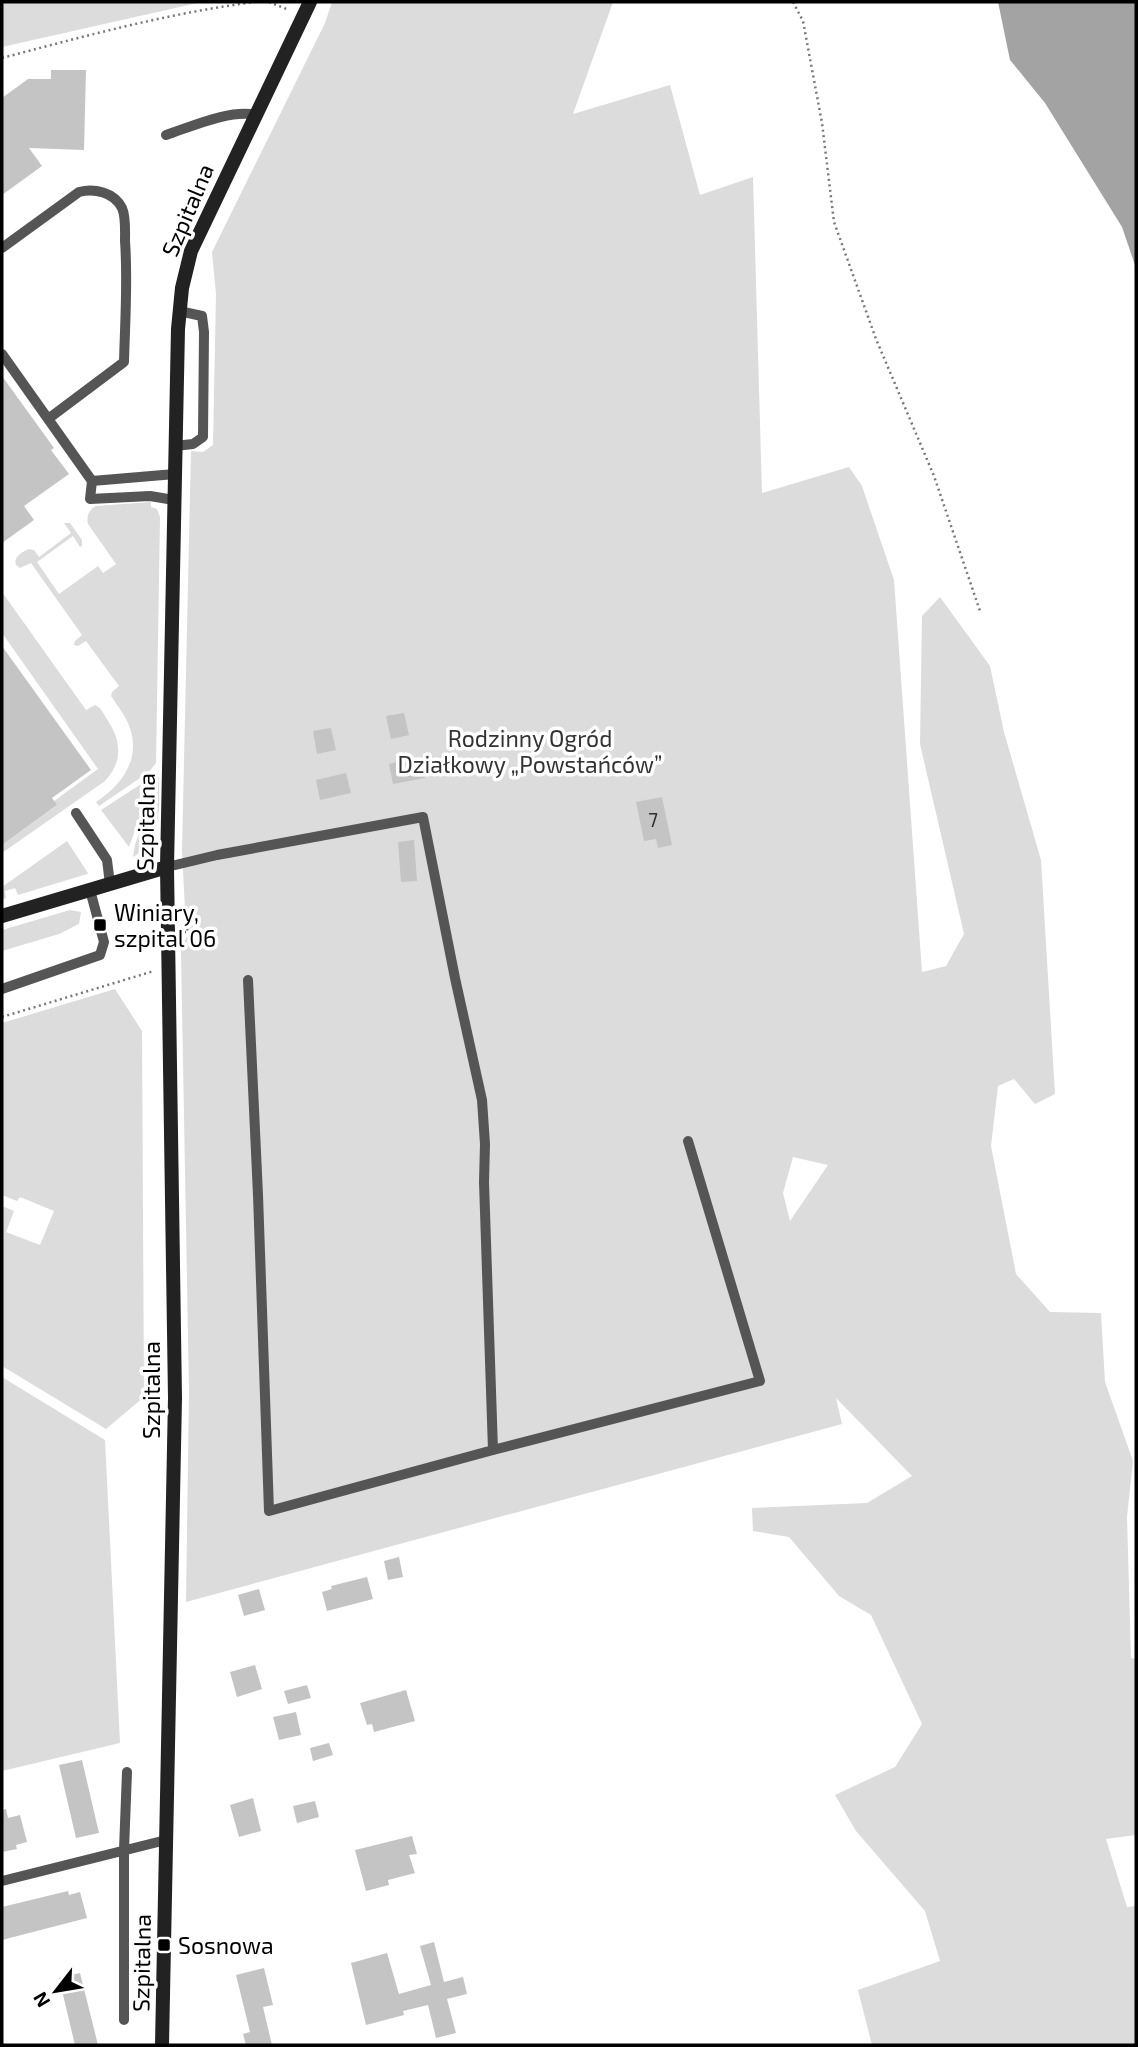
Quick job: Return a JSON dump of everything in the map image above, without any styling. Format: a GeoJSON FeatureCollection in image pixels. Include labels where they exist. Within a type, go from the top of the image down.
{"type":"FeatureCollection","features":[{"type":"Feature","properties":{"kind":"street","name":"Szpitalna"},"geometry":{"type":"LineString","coordinates":[[162,2045],[175,1398],[167,867],[179,311],[191,251],[310,2]]}},
{"type":"Feature","properties":{"kind":"street"},"geometry":{"type":"LineString","coordinates":[[2,916],[167,867]]}},
{"type":"Feature","properties":{"kind":"lane"},"geometry":{"type":"LineString","coordinates":[[166,135],[230,115],[257,115]]}},
{"type":"Feature","properties":{"kind":"lane"},"geometry":{"type":"LineString","coordinates":[[2,248],[79,192],[89,189],[101,191],[121,206],[127,272],[124,362],[48,419]]}},
{"type":"Feature","properties":{"kind":"lane"},"geometry":{"type":"LineString","coordinates":[[175,446],[193,444],[203,437],[202,316],[179,311]]}},
{"type":"Feature","properties":{"kind":"lane"},"geometry":{"type":"LineString","coordinates":[[2,354],[92,481],[90,499],[150,496],[174,500]]}},
{"type":"Feature","properties":{"kind":"lane"},"geometry":{"type":"LineString","coordinates":[[92,481],[174,474]]}},
{"type":"Feature","properties":{"kind":"lane"},"geometry":{"type":"LineString","coordinates":[[76,813],[107,860],[110,884]]}},
{"type":"Feature","properties":{"kind":"lane"},"geometry":{"type":"LineString","coordinates":[[167,867],[217,855],[423,817],[482,1100],[493,1450]]}},
{"type":"Feature","properties":{"kind":"lane"},"geometry":{"type":"LineString","coordinates":[[2,989],[100,955],[104,942],[90,890]]}},
{"type":"Feature","properties":{"kind":"lane"},"geometry":{"type":"LineString","coordinates":[[248,980],[269,1511],[760,1381],[688,1141]]}},
{"type":"Feature","properties":{"kind":"lane"},"geometry":{"type":"LineString","coordinates":[[124,2020],[127,1772]]}},
{"type":"Feature","properties":{"kind":"lane"},"geometry":{"type":"LineString","coordinates":[[2,1881],[166,1840]]}},
{"type":"Feature","properties":{"kind":"path"},"geometry":{"type":"LineString","coordinates":[[2,58],[78,37],[215,7],[255,2]]}},
{"type":"Feature","properties":{"kind":"path"},"geometry":{"type":"LineString","coordinates":[[269,2],[304,17]]}},
{"type":"Feature","properties":{"kind":"path"},"geometry":{"type":"LineString","coordinates":[[793,2],[803,21],[822,123],[834,222],[876,339],[934,476],[980,611]]}},
{"type":"Feature","properties":{"kind":"path"},"geometry":{"type":"LineString","coordinates":[[2,1017],[157,970]]}},
{"type":"Feature","properties":{"kind":"green space"},"geometry":{"type":"Polygon","coordinates":[[[2,2],[202,2],[2,47],[2,2]]]}},
{"type":"Feature","properties":{"kind":"green space","name":"Rodzinny Ogród Działkowy „Powstańców”"},"geometry":{"type":"Polygon","coordinates":[[[332,2],[613,2],[573,114],[670,85],[700,195],[753,177],[762,493],[849,467],[862,486],[894,580],[922,972],[946,966],[964,934],[920,744],[922,616],[940,597],[990,666],[1004,732],[1041,860],[1055,1094],[1035,1104],[1014,1079],[998,1086],[991,1146],[1016,1274],[1050,1312],[1101,1313],[1105,1382],[1133,1461],[1127,1517],[1131,1658],[1136,1659],[1136,1835],[1106,1839],[1127,1907],[1136,1906],[1136,2045],[872,2045],[858,1990],[940,1961],[925,1911],[856,1831],[835,1795],[895,1767],[922,1724],[871,1615],[839,1596],[789,1537],[753,1531],[752,1508],[867,1503],[912,1476],[836,1398],[842,1424],[186,1602],[189,1391],[181,951],[190,934],[185,910],[182,850],[191,451],[203,452],[213,445],[216,294],[212,252],[325,23],[332,2]],[[793,1157],[783,1193],[790,1221],[828,1165],[793,1157]]]}},
{"type":"Feature","properties":{"kind":"green space"},"geometry":{"type":"Polygon","coordinates":[[[151,502],[151,507],[157,509],[160,517],[156,763],[149,772],[99,806],[96,802],[123,777],[132,756],[131,732],[111,696],[119,686],[86,641],[78,646],[74,645],[82,635],[31,563],[20,568],[16,565],[16,560],[21,553],[29,549],[34,550],[39,557],[71,533],[64,523],[70,523],[82,540],[82,546],[80,547],[73,536],[37,562],[59,594],[98,566],[103,573],[116,564],[88,524],[92,509],[96,506],[151,502]]]}},
{"type":"Feature","properties":{"kind":"green space"},"geometry":{"type":"Polygon","coordinates":[[[2,592],[86,710],[95,705],[102,710],[115,734],[118,758],[105,781],[2,853],[2,845],[56,806],[54,801],[98,769],[2,633],[2,592]]]}},
{"type":"Feature","properties":{"kind":"green space"},"geometry":{"type":"Polygon","coordinates":[[[155,775],[129,847],[101,810],[155,775]]]}},
{"type":"Feature","properties":{"kind":"green space"},"geometry":{"type":"Polygon","coordinates":[[[159,775],[159,810],[155,832],[143,850],[133,857],[135,845],[159,775]]]}},
{"type":"Feature","properties":{"kind":"green space"},"geometry":{"type":"Polygon","coordinates":[[[67,841],[87,874],[18,895],[15,888],[5,891],[6,898],[2,900],[2,887],[67,841]]]}},
{"type":"Feature","properties":{"kind":"green space"},"geometry":{"type":"Polygon","coordinates":[[[70,910],[81,912],[79,924],[59,934],[2,951],[2,930],[70,910]]]}},
{"type":"Feature","properties":{"kind":"green space"},"geometry":{"type":"Polygon","coordinates":[[[115,989],[142,1031],[144,1397],[106,1429],[2,1366],[2,1206],[14,1211],[6,1232],[40,1245],[54,1211],[20,1197],[17,1201],[2,1195],[2,1023],[115,989]]]}},
{"type":"Feature","properties":{"kind":"green space"},"geometry":{"type":"Polygon","coordinates":[[[2,1377],[105,1440],[120,1743],[2,1771],[2,1377]]]}},
{"type":"Feature","properties":{"kind":"shaded area"},"geometry":{"type":"Polygon","coordinates":[[[998,2],[1136,2],[1136,268],[1122,227],[1045,103],[1010,60],[998,2]]]}},
{"type":"Feature","properties":{"kind":"building"},"geometry":{"type":"Polygon","coordinates":[[[51,70],[86,70],[84,150],[29,148],[42,166],[2,195],[2,98],[28,79],[51,79],[51,70]]]}},
{"type":"Feature","properties":{"kind":"building"},"geometry":{"type":"Polygon","coordinates":[[[2,376],[54,448],[51,450],[69,474],[24,506],[34,520],[2,543],[2,376]]]}},
{"type":"Feature","properties":{"kind":"building"},"geometry":{"type":"Polygon","coordinates":[[[2,646],[91,770],[52,798],[57,805],[2,845],[2,646]]]}},
{"type":"Feature","properties":{"kind":"building"},"geometry":{"type":"Polygon","coordinates":[[[404,713],[409,735],[391,739],[386,716],[404,713]]]}},
{"type":"Feature","properties":{"kind":"building"},"geometry":{"type":"Polygon","coordinates":[[[331,728],[336,750],[317,754],[313,731],[331,728]]]}},
{"type":"Feature","properties":{"kind":"building"},"geometry":{"type":"Polygon","coordinates":[[[420,758],[425,778],[393,784],[389,764],[420,758]]]}},
{"type":"Feature","properties":{"kind":"building"},"geometry":{"type":"Polygon","coordinates":[[[346,773],[351,793],[320,800],[316,780],[346,773]]]}},
{"type":"Feature","properties":{"kind":"building"},"geometry":{"type":"Polygon","coordinates":[[[662,797],[672,845],[658,848],[656,839],[644,841],[636,802],[662,797]]]}},
{"type":"Feature","properties":{"kind":"building"},"geometry":{"type":"Polygon","coordinates":[[[414,840],[417,881],[401,882],[398,842],[414,840]]]}},
{"type":"Feature","properties":{"kind":"building"},"geometry":{"type":"Polygon","coordinates":[[[399,1557],[403,1577],[388,1580],[384,1561],[399,1557]]]}},
{"type":"Feature","properties":{"kind":"building"},"geometry":{"type":"Polygon","coordinates":[[[367,1577],[373,1599],[327,1611],[322,1592],[332,1589],[331,1586],[367,1577]]]}},
{"type":"Feature","properties":{"kind":"building"},"geometry":{"type":"Polygon","coordinates":[[[259,1589],[265,1610],[244,1616],[238,1595],[259,1589]]]}},
{"type":"Feature","properties":{"kind":"building"},"geometry":{"type":"Polygon","coordinates":[[[255,1665],[262,1689],[237,1697],[230,1672],[255,1665]]]}},
{"type":"Feature","properties":{"kind":"building"},"geometry":{"type":"Polygon","coordinates":[[[307,1685],[311,1698],[288,1704],[284,1691],[307,1685]]]}},
{"type":"Feature","properties":{"kind":"building"},"geometry":{"type":"Polygon","coordinates":[[[406,1690],[415,1721],[374,1732],[372,1724],[367,1725],[360,1703],[406,1690]]]}},
{"type":"Feature","properties":{"kind":"building"},"geometry":{"type":"Polygon","coordinates":[[[296,1712],[301,1735],[279,1740],[273,1717],[296,1712]]]}},
{"type":"Feature","properties":{"kind":"building"},"geometry":{"type":"Polygon","coordinates":[[[329,1743],[333,1755],[313,1761],[310,1748],[329,1743]]]}},
{"type":"Feature","properties":{"kind":"building"},"geometry":{"type":"Polygon","coordinates":[[[82,1760],[99,1833],[76,1838],[59,1765],[82,1760]]]}},
{"type":"Feature","properties":{"kind":"building"},"geometry":{"type":"Polygon","coordinates":[[[253,1798],[261,1831],[239,1837],[230,1805],[253,1798]]]}},
{"type":"Feature","properties":{"kind":"building"},"geometry":{"type":"Polygon","coordinates":[[[315,1801],[319,1817],[297,1823],[293,1806],[315,1801]]]}},
{"type":"Feature","properties":{"kind":"building"},"geometry":{"type":"Polygon","coordinates":[[[6,1809],[8,1818],[20,1815],[27,1842],[16,1845],[17,1849],[2,1852],[2,1810],[6,1809]]]}},
{"type":"Feature","properties":{"kind":"building"},"geometry":{"type":"Polygon","coordinates":[[[412,1836],[417,1854],[409,1855],[415,1873],[388,1880],[389,1885],[366,1891],[355,1850],[412,1836]]]}},
{"type":"Feature","properties":{"kind":"building"},"geometry":{"type":"Polygon","coordinates":[[[68,1891],[69,1895],[80,1892],[87,1918],[2,1940],[2,1907],[68,1891]]]}},
{"type":"Feature","properties":{"kind":"building"},"geometry":{"type":"Polygon","coordinates":[[[434,1942],[444,1982],[463,1977],[467,1994],[447,1999],[456,2033],[436,2038],[428,2005],[403,2011],[404,2015],[366,2025],[351,1963],[387,1953],[399,1994],[431,1985],[420,1946],[434,1942]]]}},
{"type":"Feature","properties":{"kind":"building"},"geometry":{"type":"Polygon","coordinates":[[[264,1968],[273,2005],[263,2007],[272,2045],[246,2045],[243,2034],[250,2032],[236,1975],[264,1968]]]}},
{"type":"Feature","properties":{"kind":"building"},"geometry":{"type":"Polygon","coordinates":[[[80,1973],[98,2045],[75,2045],[59,1978],[80,1973]]]}},
{"type":"Feature","properties":{"kind":"place","name":"Winiary, szpital 06"},"geometry":{"type":"Point","coordinates":[100,925]}},
{"type":"Feature","properties":{"kind":"place","name":"Sosnowa"},"geometry":{"type":"Point","coordinates":[164,1945]}}]}
